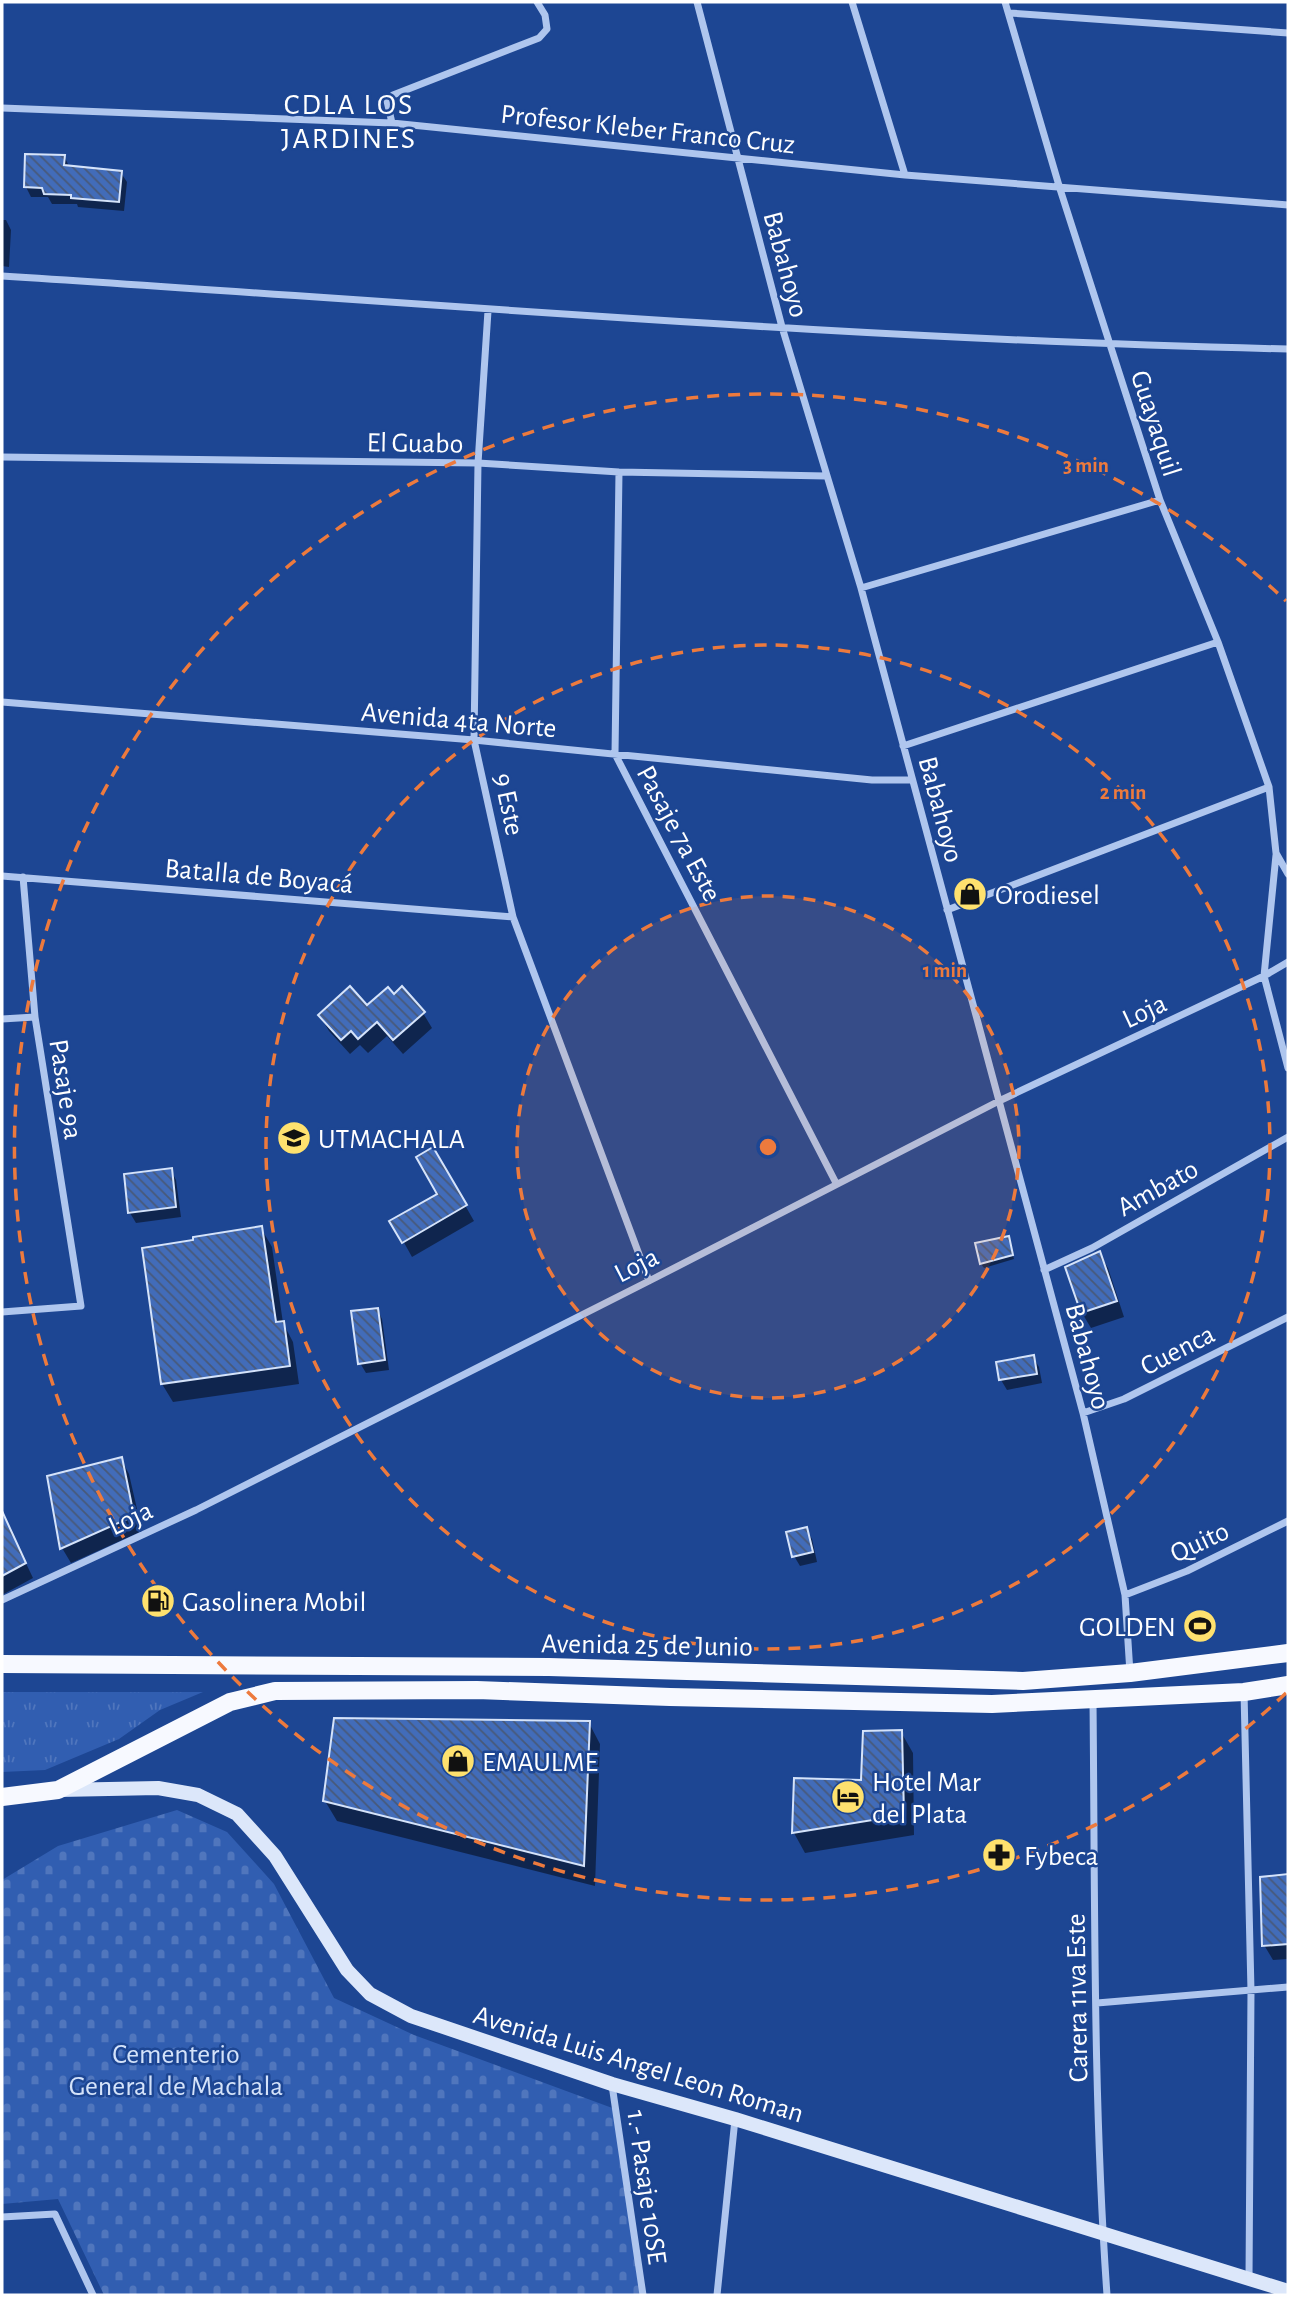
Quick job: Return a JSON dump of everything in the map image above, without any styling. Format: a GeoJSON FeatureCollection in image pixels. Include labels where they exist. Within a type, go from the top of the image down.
{"type":"FeatureCollection","features":[{"type":"Feature","properties":{"kind":"main road","name":"Avenida 25 de Junio"},"geometry":{"type":"LineString","coordinates":[[2,1664],[550,1667],[1023,1681],[1130,1673],[1288,1653]]}},
{"type":"Feature","properties":{"kind":"main road","name":"Avenida 25 de Junio"},"geometry":{"type":"LineString","coordinates":[[2,1797],[58,1790],[230,1702],[275,1691],[477,1689],[670,1697],[992,1704],[1244,1692],[1288,1685]]}},
{"type":"Feature","properties":{"kind":"main road","name":"Avenida Luis Angel Leon Roman"},"geometry":{"type":"LineString","coordinates":[[58,1790],[158,1788],[198,1795],[237,1814],[275,1856],[347,1970],[370,1994],[411,2016],[612,2084],[735,2119],[1288,2291]]}},
{"type":"Feature","properties":{"kind":"street"},"geometry":{"type":"LineString","coordinates":[[392,123],[387,101],[393,95],[539,38],[547,29],[545,15],[537,2]]}},
{"type":"Feature","properties":{"kind":"street","name":"Babahoyo"},"geometry":{"type":"LineString","coordinates":[[697,2],[782,327],[861,589],[1083,1413],[1125,1595],[1130,1673]]}},
{"type":"Feature","properties":{"kind":"street"},"geometry":{"type":"LineString","coordinates":[[852,2],[905,176]]}},
{"type":"Feature","properties":{"kind":"street","name":"Guayaquil"},"geometry":{"type":"LineString","coordinates":[[1005,2],[1060,189],[1160,500],[1218,642],[1269,787],[1276,853],[1264,976],[1288,1068]]}},
{"type":"Feature","properties":{"kind":"street"},"geometry":{"type":"LineString","coordinates":[[1010,13],[1288,33]]}},
{"type":"Feature","properties":{"kind":"street","name":"Profesor Kleber Franco Cruz"},"geometry":{"type":"LineString","coordinates":[[2,108],[392,123],[905,176],[1288,205]]}},
{"type":"Feature","properties":{"kind":"street"},"geometry":{"type":"LineString","coordinates":[[2,276],[488,311],[1110,345],[1288,349]]}},
{"type":"Feature","properties":{"kind":"street","name":"9 Este"},"geometry":{"type":"LineString","coordinates":[[488,311],[478,463],[474,740],[513,917],[649,1281]]}},
{"type":"Feature","properties":{"kind":"street","name":"El Guabo"},"geometry":{"type":"LineString","coordinates":[[2,457],[478,463],[619,472],[827,476]]}},
{"type":"Feature","properties":{"kind":"street","name":"Pasaje 7a Este"},"geometry":{"type":"LineString","coordinates":[[619,472],[615,754],[836,1183]]}},
{"type":"Feature","properties":{"kind":"street"},"geometry":{"type":"LineString","coordinates":[[861,589],[1160,500]]}},
{"type":"Feature","properties":{"kind":"street"},"geometry":{"type":"LineString","coordinates":[[903,746],[1218,642]]}},
{"type":"Feature","properties":{"kind":"street","name":"Avenida 4ta Norte"},"geometry":{"type":"LineString","coordinates":[[2,702],[474,740],[872,780],[912,780]]}},
{"type":"Feature","properties":{"kind":"street"},"geometry":{"type":"LineString","coordinates":[[947,910],[1269,787]]}},
{"type":"Feature","properties":{"kind":"street","name":"Guayaquil"},"geometry":{"type":"LineString","coordinates":[[1276,853],[1288,874]]}},
{"type":"Feature","properties":{"kind":"street","name":"Batalla de Boyacá"},"geometry":{"type":"LineString","coordinates":[[2,876],[513,917]]}},
{"type":"Feature","properties":{"kind":"street","name":"Pasaje 9a"},"geometry":{"type":"LineString","coordinates":[[2,1312],[81,1306],[35,1017],[23,877]]}},
{"type":"Feature","properties":{"kind":"street","name":"Loja"},"geometry":{"type":"LineString","coordinates":[[2,1600],[196,1510],[999,1101],[1264,976],[1288,962]]}},
{"type":"Feature","properties":{"kind":"street"},"geometry":{"type":"LineString","coordinates":[[2,1019],[35,1017]]}},
{"type":"Feature","properties":{"kind":"street","name":"Ambato"},"geometry":{"type":"LineString","coordinates":[[1044,1270],[1092,1248],[1288,1138]]}},
{"type":"Feature","properties":{"kind":"street","name":"Cuenca"},"geometry":{"type":"LineString","coordinates":[[1083,1413],[1124,1399],[1288,1317]]}},
{"type":"Feature","properties":{"kind":"street","name":"Quito"},"geometry":{"type":"LineString","coordinates":[[1125,1595],[1186,1571],[1288,1521]]}},
{"type":"Feature","properties":{"kind":"street"},"geometry":{"type":"LineString","coordinates":[[1244,1692],[1251,1991],[1249,2279]]}},
{"type":"Feature","properties":{"kind":"street","name":"Carera 11va Este"},"geometry":{"type":"LineString","coordinates":[[1093,1699],[1102,2233],[1107,2295]]}},
{"type":"Feature","properties":{"kind":"street"},"geometry":{"type":"LineString","coordinates":[[1097,2003],[1288,1987]]}},
{"type":"Feature","properties":{"kind":"street","name":"1.- Pasaje 10SE"},"geometry":{"type":"LineString","coordinates":[[612,2084],[643,2295]]}},
{"type":"Feature","properties":{"kind":"street"},"geometry":{"type":"LineString","coordinates":[[717,2295],[735,2119]]}},
{"type":"Feature","properties":{"kind":"street"},"geometry":{"type":"LineString","coordinates":[[2,2217],[55,2214],[93,2295]]}},
{"type":"Feature","properties":{"kind":"green space"},"geometry":{"type":"Polygon","coordinates":[[[2,1692],[203,1692],[160,1710],[119,1739],[45,1770],[2,1772],[2,1692]]]}},
{"type":"Feature","properties":{"kind":"green space","name":"Cementerio General de Machala"},"geometry":{"type":"Polygon","coordinates":[[[177,1810],[227,1832],[274,1884],[334,1998],[414,2035],[615,2109],[642,2295],[104,2295],[58,2199],[2,2204],[2,1880],[58,1846],[177,1810]]]}},
{"type":"Feature","properties":{"kind":"building"},"geometry":{"type":"Polygon","coordinates":[[[25,154],[65,155],[64,165],[122,171],[119,202],[44,194],[42,188],[24,187],[25,154]]]}},
{"type":"Feature","properties":{"kind":"building"},"geometry":{"type":"Polygon","coordinates":[[[350,986],[367,1005],[388,987],[394,994],[402,986],[425,1012],[393,1040],[377,1022],[358,1039],[351,1031],[341,1040],[318,1015],[350,986]]]}},
{"type":"Feature","properties":{"kind":"building"},"geometry":{"type":"Polygon","coordinates":[[[433,1147],[467,1205],[402,1243],[389,1221],[437,1194],[416,1157],[433,1147]]]}},
{"type":"Feature","properties":{"kind":"building"},"geometry":{"type":"Polygon","coordinates":[[[172,1168],[176,1207],[128,1213],[124,1174],[172,1168]]]}},
{"type":"Feature","properties":{"kind":"building"},"geometry":{"type":"Polygon","coordinates":[[[262,1226],[276,1322],[284,1321],[290,1366],[161,1384],[142,1248],[262,1226]]]}},
{"type":"Feature","properties":{"kind":"building"},"geometry":{"type":"Polygon","coordinates":[[[1009,1236],[1013,1255],[980,1264],[975,1243],[1009,1236]]]}},
{"type":"Feature","properties":{"kind":"building"},"geometry":{"type":"Polygon","coordinates":[[[1100,1251],[1117,1301],[1081,1313],[1065,1267],[1100,1251]]]}},
{"type":"Feature","properties":{"kind":"building"},"geometry":{"type":"Polygon","coordinates":[[[378,1308],[385,1360],[358,1364],[351,1311],[378,1308]]]}},
{"type":"Feature","properties":{"kind":"building"},"geometry":{"type":"Polygon","coordinates":[[[1034,1355],[1037,1374],[999,1380],[996,1362],[1034,1355]]]}},
{"type":"Feature","properties":{"kind":"building"},"geometry":{"type":"Polygon","coordinates":[[[122,1457],[134,1516],[60,1549],[47,1476],[122,1457]]]}},
{"type":"Feature","properties":{"kind":"building"},"geometry":{"type":"Polygon","coordinates":[[[2,1511],[26,1563],[2,1576],[2,1511]]]}},
{"type":"Feature","properties":{"kind":"building"},"geometry":{"type":"Polygon","coordinates":[[[807,1527],[813,1552],[792,1557],[786,1532],[807,1527]]]}},
{"type":"Feature","properties":{"kind":"building","name":"EMAULME"},"geometry":{"type":"Polygon","coordinates":[[[334,1718],[590,1721],[584,1866],[323,1801],[334,1718]]]}},
{"type":"Feature","properties":{"kind":"building","name":"Hotel Mar del Plata"},"geometry":{"type":"Polygon","coordinates":[[[902,1730],[904,1815],[792,1833],[794,1778],[861,1780],[863,1731],[902,1730]]]}},
{"type":"Feature","properties":{"kind":"building"},"geometry":{"type":"Polygon","coordinates":[[[1288,1874],[1288,1944],[1262,1946],[1260,1877],[1288,1874]]]}},
{"type":"Feature","properties":{"kind":"place","name":"Orodiesel"},"geometry":{"type":"Point","coordinates":[970,894]}},
{"type":"Feature","properties":{"kind":"place","name":"UTMACHALA"},"geometry":{"type":"Point","coordinates":[294,1138]}},
{"type":"Feature","properties":{"kind":"place","name":"Gasolinera Mobil"},"geometry":{"type":"Point","coordinates":[158,1601]}},
{"type":"Feature","properties":{"kind":"place","name":"GOLDEN"},"geometry":{"type":"Point","coordinates":[1200,1626]}},
{"type":"Feature","properties":{"kind":"place","name":"EMAULME"},"geometry":{"type":"Point","coordinates":[458,1761]}},
{"type":"Feature","properties":{"kind":"place","name":"Hotel Mar del Plata"},"geometry":{"type":"Point","coordinates":[848,1797]}},
{"type":"Feature","properties":{"kind":"place","name":"Fybeca"},"geometry":{"type":"Point","coordinates":[999,1855]}},
{"type":"Feature","properties":{"kind":"district","name":"CDLA LOS JARDINES"},"geometry":{"type":"Point","coordinates":[349,121]}}]}
